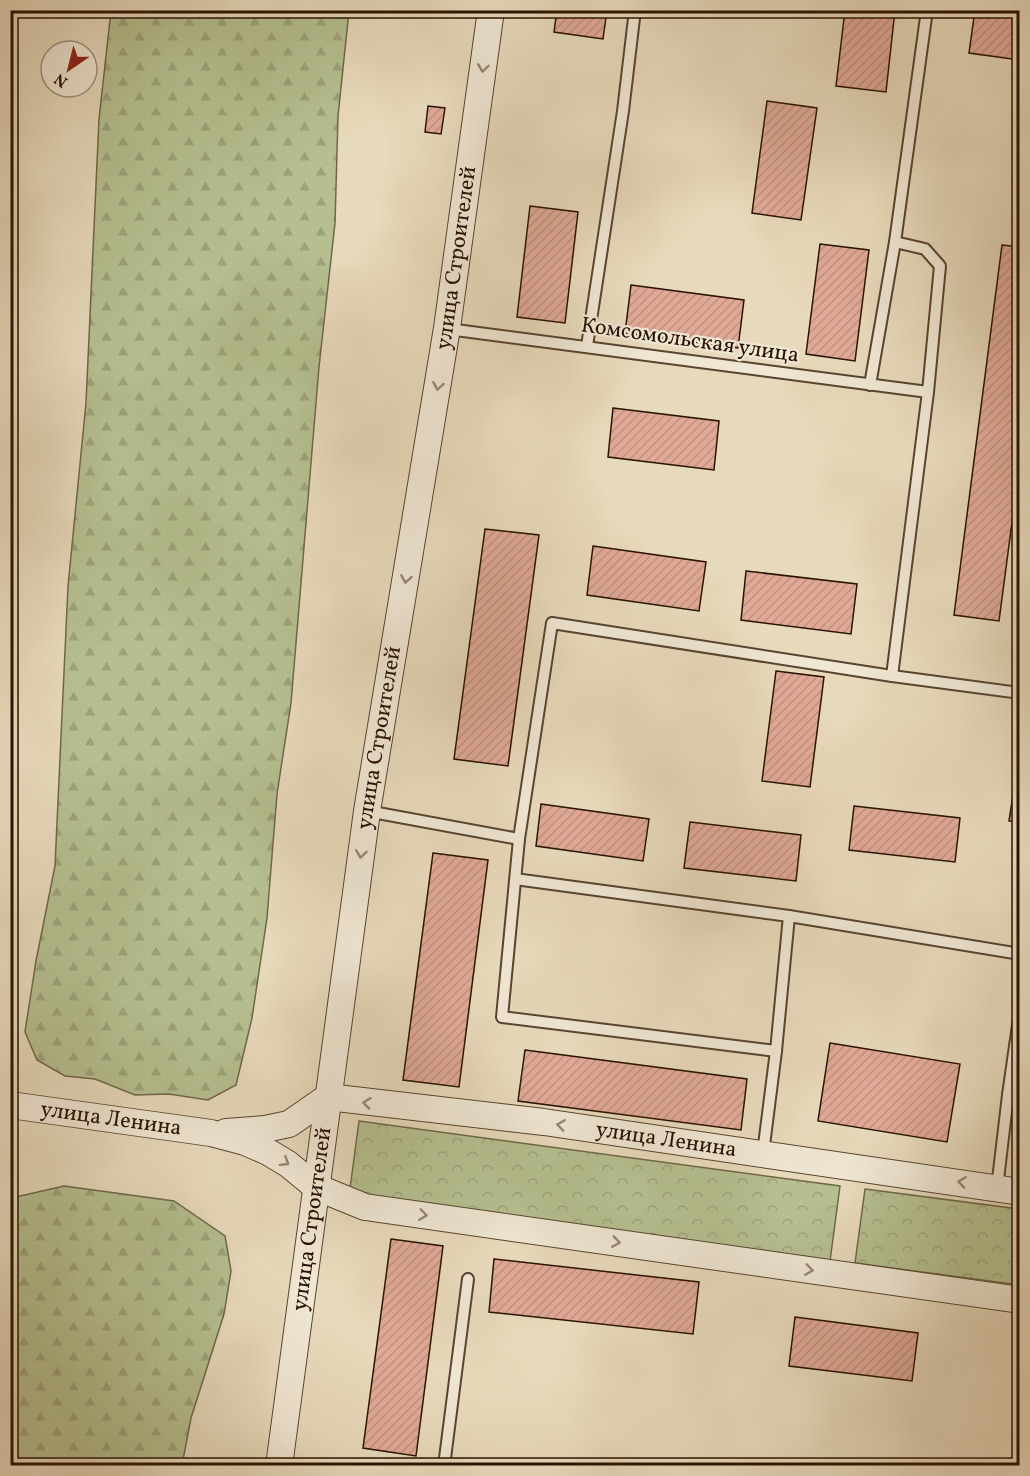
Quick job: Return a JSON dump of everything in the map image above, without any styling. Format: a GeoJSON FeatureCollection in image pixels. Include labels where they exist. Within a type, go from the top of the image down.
{"type":"FeatureCollection","features":[{"type":"Feature","properties":{"kind":"street","name":"улица Строителей"},"geometry":{"type":"LineString","coordinates":[[279,1466],[316,1187],[321,1103],[447,328],[491,10]]}},
{"type":"Feature","properties":{"kind":"street"},"geometry":{"type":"LineString","coordinates":[[211,1133],[266,1129],[289,1124],[321,1103]]}},
{"type":"Feature","properties":{"kind":"street","name":"улица Ленина"},"geometry":{"type":"LineString","coordinates":[[321,1103],[544,1122],[1008,1190]]}},
{"type":"Feature","properties":{"kind":"street","name":"улица Ленина"},"geometry":{"type":"LineString","coordinates":[[10,1105],[211,1133]]}},
{"type":"Feature","properties":{"kind":"street"},"geometry":{"type":"LineString","coordinates":[[211,1133],[245,1142],[268,1152],[301,1173],[316,1187],[365,1207],[1020,1300]]}},
{"type":"Feature","properties":{"kind":"lane"},"geometry":{"type":"LineString","coordinates":[[587,346],[623,111],[635,10]]}},
{"type":"Feature","properties":{"kind":"lane"},"geometry":{"type":"LineString","coordinates":[[870,385],[895,242],[927,10]]}},
{"type":"Feature","properties":{"kind":"lane"},"geometry":{"type":"LineString","coordinates":[[892,675],[928,392],[940,266],[925,249],[895,242]]}},
{"type":"Feature","properties":{"kind":"lane","name":"Комсомольская улица"},"geometry":{"type":"LineString","coordinates":[[447,328],[928,392]]}},
{"type":"Feature","properties":{"kind":"lane"},"geometry":{"type":"LineString","coordinates":[[776,1051],[502,1017],[519,839],[552,623],[1020,693]]}},
{"type":"Feature","properties":{"kind":"lane"},"geometry":{"type":"LineString","coordinates":[[367,811],[519,839]]}},
{"type":"Feature","properties":{"kind":"lane"},"geometry":{"type":"LineString","coordinates":[[515,879],[789,916],[1020,954]]}},
{"type":"Feature","properties":{"kind":"lane"},"geometry":{"type":"LineString","coordinates":[[763,1153],[789,916]]}},
{"type":"Feature","properties":{"kind":"lane"},"geometry":{"type":"LineString","coordinates":[[1008,1190],[1020,1011]]}},
{"type":"Feature","properties":{"kind":"lane"},"geometry":{"type":"LineString","coordinates":[[444,1466],[468,1279]]}},
{"type":"Feature","properties":{"kind":"green space"},"geometry":{"type":"Polygon","coordinates":[[[111,11],[349,11],[338,116],[335,223],[319,367],[291,703],[277,794],[267,918],[252,1018],[236,1085],[208,1100],[169,1094],[135,1095],[95,1079],[65,1076],[37,1060],[25,1032],[36,961],[55,866],[68,586],[86,403],[99,119],[111,11]]]}},
{"type":"Feature","properties":{"kind":"green space"},"geometry":{"type":"Polygon","coordinates":[[[359,1121],[840,1186],[830,1261],[349,1196],[359,1121]]]}},
{"type":"Feature","properties":{"kind":"green space"},"geometry":{"type":"Polygon","coordinates":[[[64,1186],[174,1201],[225,1236],[231,1271],[224,1314],[191,1418],[182,1465],[11,1465],[11,1198],[64,1186]]]}},
{"type":"Feature","properties":{"kind":"green space"},"geometry":{"type":"Polygon","coordinates":[[[865,1189],[1019,1209],[1019,1285],[855,1263],[865,1189]]]}},
{"type":"Feature","properties":{"kind":"building"},"geometry":{"type":"Polygon","coordinates":[[[557,10],[607,10],[603,39],[554,32],[557,10]]]}},
{"type":"Feature","properties":{"kind":"building"},"geometry":{"type":"Polygon","coordinates":[[[739,10],[785,10],[784,16],[739,10]]]}},
{"type":"Feature","properties":{"kind":"building"},"geometry":{"type":"Polygon","coordinates":[[[845,10],[895,10],[886,92],[836,86],[845,10]]]}},
{"type":"Feature","properties":{"kind":"building"},"geometry":{"type":"Polygon","coordinates":[[[975,10],[1020,10],[1020,60],[969,53],[975,10]]]}},
{"type":"Feature","properties":{"kind":"building"},"geometry":{"type":"Polygon","coordinates":[[[767,101],[817,108],[801,220],[752,213],[767,101]]]}},
{"type":"Feature","properties":{"kind":"building"},"geometry":{"type":"Polygon","coordinates":[[[428,106],[445,108],[441,134],[425,132],[428,106]]]}},
{"type":"Feature","properties":{"kind":"building"},"geometry":{"type":"Polygon","coordinates":[[[530,206],[578,212],[565,323],[517,317],[530,206]]]}},
{"type":"Feature","properties":{"kind":"building"},"geometry":{"type":"Polygon","coordinates":[[[820,244],[869,250],[855,361],[806,354],[820,244]]]}},
{"type":"Feature","properties":{"kind":"building"},"geometry":{"type":"Polygon","coordinates":[[[1002,245],[1020,247],[1020,462],[999,621],[954,615],[1002,245]]]}},
{"type":"Feature","properties":{"kind":"building"},"geometry":{"type":"Polygon","coordinates":[[[631,285],[744,300],[738,348],[625,333],[631,285]]]}},
{"type":"Feature","properties":{"kind":"building"},"geometry":{"type":"Polygon","coordinates":[[[613,408],[719,421],[714,470],[608,457],[613,408]]]}},
{"type":"Feature","properties":{"kind":"building"},"geometry":{"type":"Polygon","coordinates":[[[485,529],[539,535],[508,766],[454,759],[485,529]]]}},
{"type":"Feature","properties":{"kind":"building"},"geometry":{"type":"Polygon","coordinates":[[[593,546],[706,562],[699,611],[587,595],[593,546]]]}},
{"type":"Feature","properties":{"kind":"building"},"geometry":{"type":"Polygon","coordinates":[[[746,571],[857,584],[851,634],[741,620],[746,571]]]}},
{"type":"Feature","properties":{"kind":"building"},"geometry":{"type":"Polygon","coordinates":[[[776,671],[824,677],[810,787],[762,781],[776,671]]]}},
{"type":"Feature","properties":{"kind":"building"},"geometry":{"type":"Polygon","coordinates":[[[1020,750],[1020,823],[1009,821],[1020,750]]]}},
{"type":"Feature","properties":{"kind":"building"},"geometry":{"type":"Polygon","coordinates":[[[541,804],[649,819],[643,861],[536,846],[541,804]]]}},
{"type":"Feature","properties":{"kind":"building"},"geometry":{"type":"Polygon","coordinates":[[[854,806],[960,818],[955,862],[849,850],[854,806]]]}},
{"type":"Feature","properties":{"kind":"building"},"geometry":{"type":"Polygon","coordinates":[[[690,822],[801,835],[796,881],[684,868],[690,822]]]}},
{"type":"Feature","properties":{"kind":"building"},"geometry":{"type":"Polygon","coordinates":[[[433,853],[488,860],[459,1087],[403,1080],[433,853]]]}},
{"type":"Feature","properties":{"kind":"building"},"geometry":{"type":"Polygon","coordinates":[[[1020,878],[1020,914],[1016,914],[1020,878]]]}},
{"type":"Feature","properties":{"kind":"building"},"geometry":{"type":"Polygon","coordinates":[[[830,1043],[960,1064],[947,1142],[818,1121],[830,1043]]]}},
{"type":"Feature","properties":{"kind":"building"},"geometry":{"type":"Polygon","coordinates":[[[525,1050],[747,1079],[741,1130],[518,1101],[525,1050]]]}},
{"type":"Feature","properties":{"kind":"building"},"geometry":{"type":"Polygon","coordinates":[[[391,1239],[443,1246],[416,1456],[363,1448],[391,1239]]]}},
{"type":"Feature","properties":{"kind":"building"},"geometry":{"type":"Polygon","coordinates":[[[494,1259],[699,1282],[693,1334],[489,1312],[494,1259]]]}},
{"type":"Feature","properties":{"kind":"building"},"geometry":{"type":"Polygon","coordinates":[[[795,1317],[918,1333],[912,1381],[789,1366],[795,1317]]]}}]}
